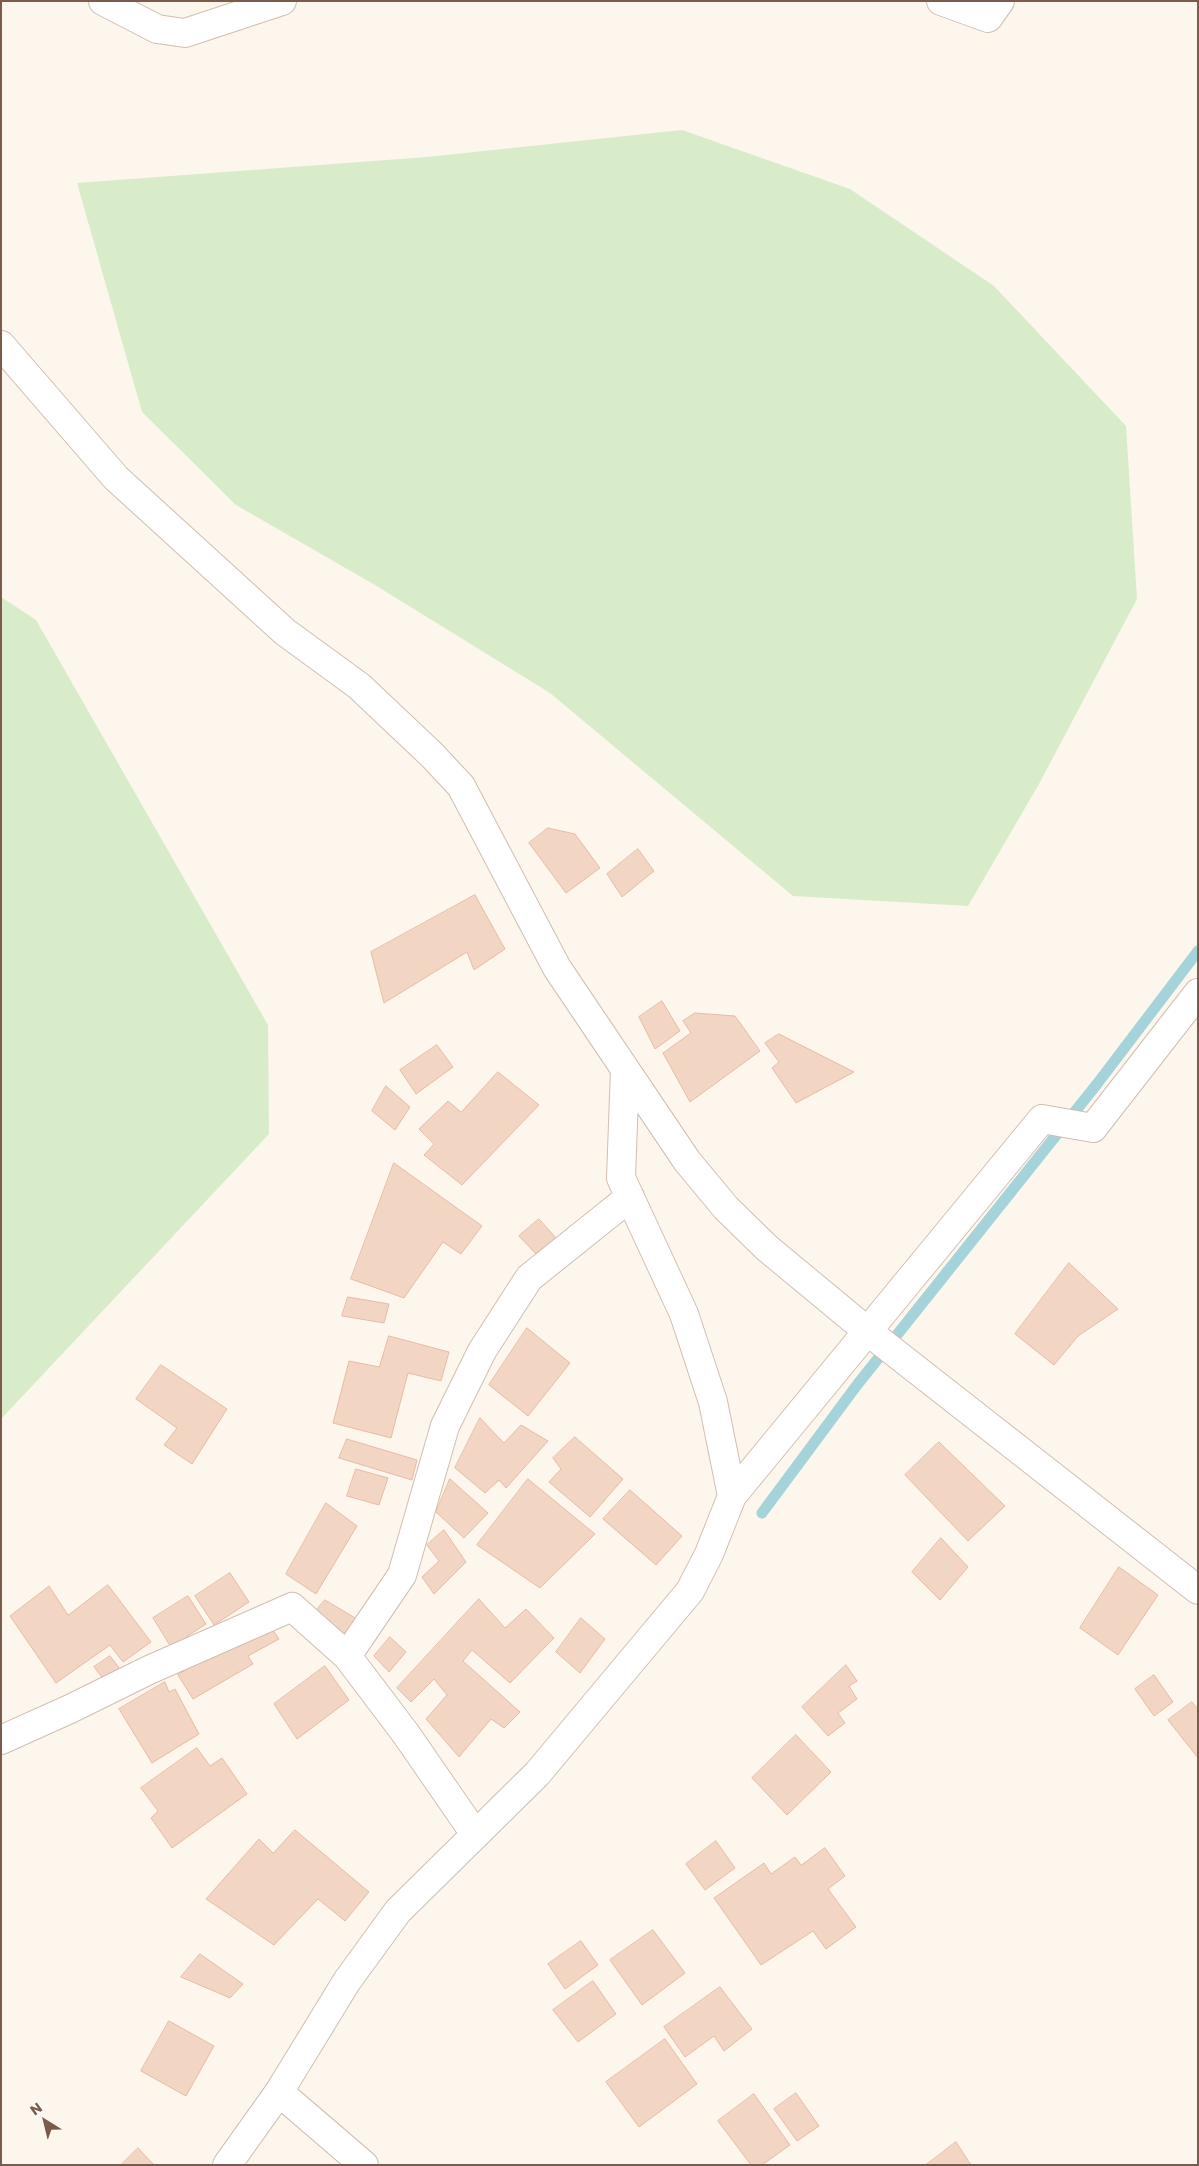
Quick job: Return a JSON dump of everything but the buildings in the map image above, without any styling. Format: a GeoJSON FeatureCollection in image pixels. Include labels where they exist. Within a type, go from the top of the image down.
{"type":"FeatureCollection","features":[{"type":"Feature","properties":{"kind":"street"},"geometry":{"type":"LineString","coordinates":[[103,1],[158,29],[185,33],[282,1]]}},
{"type":"Feature","properties":{"kind":"street"},"geometry":{"type":"LineString","coordinates":[[941,1],[988,18],[1000,1]]}},
{"type":"Feature","properties":{"kind":"street"},"geometry":{"type":"LineString","coordinates":[[1,345],[116,478],[285,632],[359,686],[432,755],[461,786],[557,968],[687,1161],[726,1208],[767,1248],[879,1341],[1198,1590]]}},
{"type":"Feature","properties":{"kind":"street"},"geometry":{"type":"LineString","coordinates":[[227,2165],[279,2092],[347,1981],[398,1911],[537,1774],[690,1591],[709,1554],[732,1496],[879,1341],[1042,1119],[1093,1128],[1198,993]]}},
{"type":"Feature","properties":{"kind":"street"},"geometry":{"type":"LineString","coordinates":[[625,1069],[621,1178],[684,1314],[712,1402],[732,1496]]}},
{"type":"Feature","properties":{"kind":"street"},"geometry":{"type":"LineString","coordinates":[[347,1656],[402,1575],[445,1426],[482,1351],[529,1278],[630,1197]]}},
{"type":"Feature","properties":{"kind":"street"},"geometry":{"type":"LineString","coordinates":[[1,1740],[149,1670],[292,1607],[347,1656],[406,1734],[475,1834]]}},
{"type":"Feature","properties":{"kind":"street"},"geometry":{"type":"LineString","coordinates":[[279,2092],[364,2165]]}},
{"type":"Feature","properties":{"kind":"green space"},"geometry":{"type":"Polygon","coordinates":[[[682,130],[850,189],[994,286],[1126,426],[1137,599],[1039,784],[968,906],[793,896],[550,693],[375,585],[236,505],[142,412],[77,183],[427,157],[682,130]]]}},
{"type":"Feature","properties":{"kind":"green space"},"geometry":{"type":"Polygon","coordinates":[[[1,597],[36,620],[268,1025],[269,1134],[1,1419],[1,597]]]}},
{"type":"Feature","properties":{"kind":"waterway"},"geometry":{"type":"LineString","coordinates":[[762,1513],[857,1385],[1097,1084],[1198,951]]}}]}
